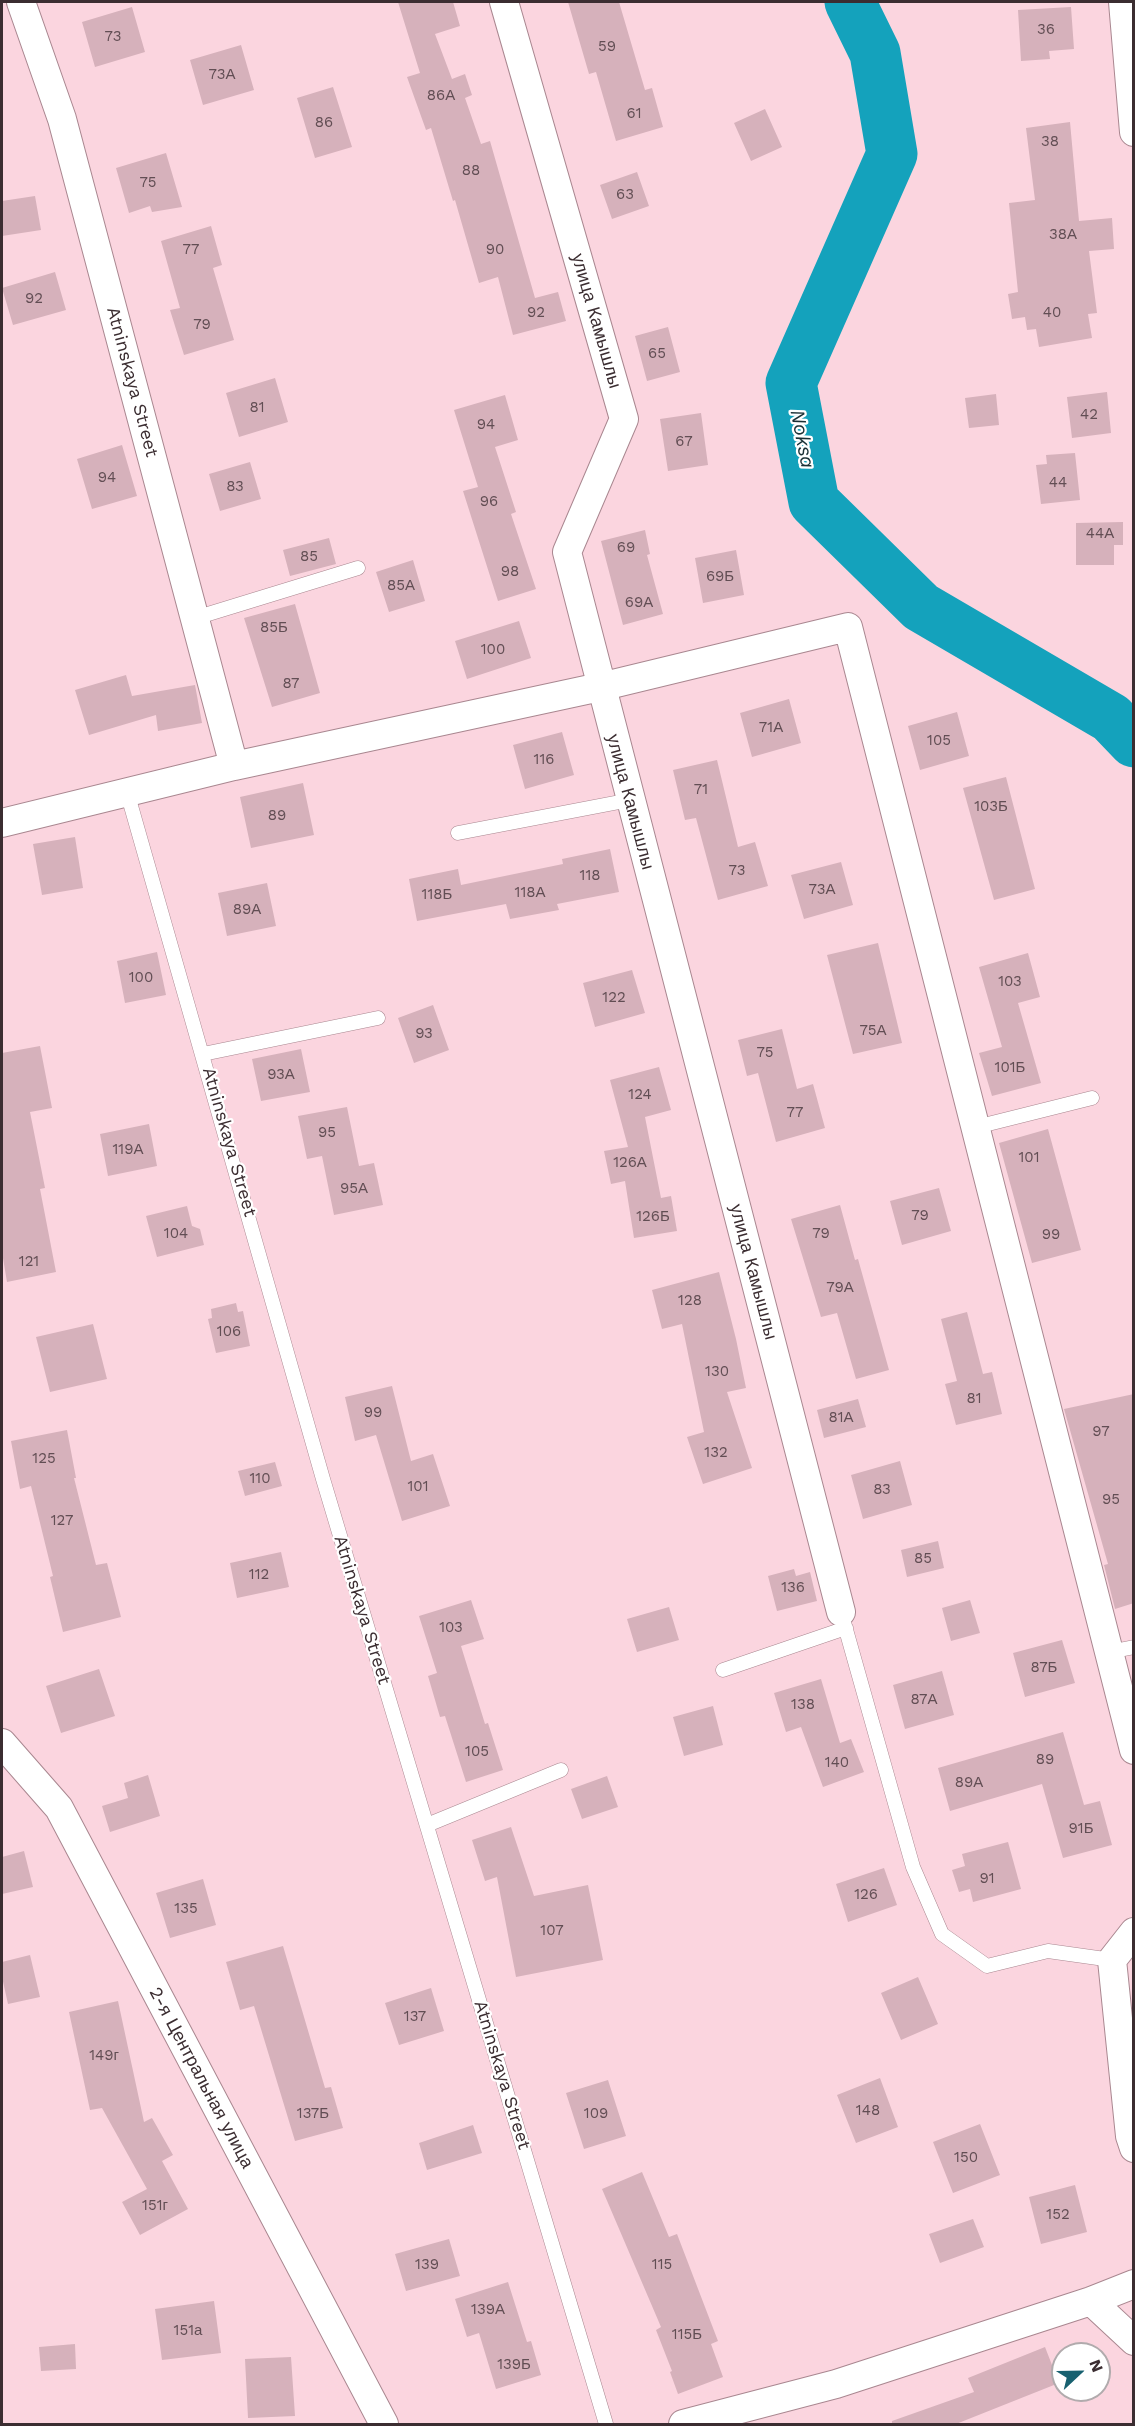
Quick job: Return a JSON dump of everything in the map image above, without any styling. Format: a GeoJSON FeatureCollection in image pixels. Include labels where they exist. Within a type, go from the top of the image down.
{"type":"FeatureCollection","features":[{"type":"Feature","properties":{"kind":"street","name":"Atninskaya Street"},"geometry":{"type":"LineString","coordinates":[[21,2],[62,119],[234,766]]}},
{"type":"Feature","properties":{"kind":"street","name":"улица Камышлы"},"geometry":{"type":"LineString","coordinates":[[504,2],[624,420],[567,552],[600,687],[843,1620]]}},
{"type":"Feature","properties":{"kind":"street"},"geometry":{"type":"LineString","coordinates":[[1123,2],[1134,132]]}},
{"type":"Feature","properties":{"kind":"street"},"geometry":{"type":"LineString","coordinates":[[2,823],[234,766],[600,687],[848,627],[976,1127],[1121,1649],[1134,1750]]}},
{"type":"Feature","properties":{"kind":"street","name":"2-я Центральная улица"},"geometry":{"type":"LineString","coordinates":[[2,1743],[59,1808],[384,2424]]}},
{"type":"Feature","properties":{"kind":"street"},"geometry":{"type":"LineString","coordinates":[[1134,1932],[1112,1960],[1130,2136],[1134,2148]]}},
{"type":"Feature","properties":{"kind":"street"},"geometry":{"type":"LineString","coordinates":[[683,2424],[752,2411],[1091,2301],[1134,2284]]}},
{"type":"Feature","properties":{"kind":"street"},"geometry":{"type":"LineString","coordinates":[[1091,2301],[1134,2341]]}},
{"type":"Feature","properties":{"kind":"lane"},"geometry":{"type":"LineString","coordinates":[[195,618],[358,568]]}},
{"type":"Feature","properties":{"kind":"lane","name":"Atninskaya Street"},"geometry":{"type":"LineString","coordinates":[[128,792],[323,1479],[606,2424]]}},
{"type":"Feature","properties":{"kind":"lane"},"geometry":{"type":"LineString","coordinates":[[458,832],[630,800]]}},
{"type":"Feature","properties":{"kind":"lane"},"geometry":{"type":"LineString","coordinates":[[203,1054],[378,1018]]}},
{"type":"Feature","properties":{"kind":"lane"},"geometry":{"type":"LineString","coordinates":[[976,1127],[1092,1098]]}},
{"type":"Feature","properties":{"kind":"lane"},"geometry":{"type":"LineString","coordinates":[[723,1670],[843,1620],[913,1866],[942,1934],[987,1966],[1048,1951],[1112,1960]]}},
{"type":"Feature","properties":{"kind":"lane"},"geometry":{"type":"LineString","coordinates":[[427,1825],[561,1770]]}},
{"type":"Feature","properties":{"kind":"building"},"geometry":{"type":"Polygon","coordinates":[[[398,2],[453,2],[460,26],[435,34],[452,79],[465,74],[472,95],[465,98],[481,144],[490,141],[535,298],[558,292],[566,321],[513,335],[498,277],[479,283],[431,128],[426,130],[407,77],[420,73],[398,2]]]}},
{"type":"Feature","properties":{"kind":"building"},"geometry":{"type":"Polygon","coordinates":[[[568,2],[619,2],[645,90],[652,88],[663,127],[616,141],[596,72],[589,74],[568,2]]]}},
{"type":"Feature","properties":{"kind":"building"},"geometry":{"type":"Polygon","coordinates":[[[132,7],[145,52],[95,67],[82,22],[132,7]]]}},
{"type":"Feature","properties":{"kind":"building"},"geometry":{"type":"Polygon","coordinates":[[[1071,7],[1074,49],[1049,51],[1050,59],[1021,61],[1018,10],[1071,7]]]}},
{"type":"Feature","properties":{"kind":"building"},"geometry":{"type":"Polygon","coordinates":[[[241,45],[254,90],[203,105],[190,60],[241,45]]]}},
{"type":"Feature","properties":{"kind":"building"},"geometry":{"type":"Polygon","coordinates":[[[333,87],[352,147],[315,158],[297,98],[333,87]]]}},
{"type":"Feature","properties":{"kind":"building"},"geometry":{"type":"Polygon","coordinates":[[[765,109],[782,147],[751,161],[734,123],[765,109]]]}},
{"type":"Feature","properties":{"kind":"building"},"geometry":{"type":"Polygon","coordinates":[[[1070,122],[1079,221],[1112,218],[1114,249],[1089,251],[1097,313],[1088,314],[1092,338],[1039,347],[1036,329],[1027,330],[1025,317],[1012,319],[1008,294],[1018,292],[1009,203],[1035,200],[1026,128],[1070,122]]]}},
{"type":"Feature","properties":{"kind":"building"},"geometry":{"type":"Polygon","coordinates":[[[166,153],[182,207],[152,212],[150,206],[129,213],[116,168],[166,153]]]}},
{"type":"Feature","properties":{"kind":"building"},"geometry":{"type":"Polygon","coordinates":[[[637,172],[649,206],[612,219],[600,185],[637,172]]]}},
{"type":"Feature","properties":{"kind":"building"},"geometry":{"type":"Polygon","coordinates":[[[35,196],[41,230],[2,236],[2,201],[35,196]]]}},
{"type":"Feature","properties":{"kind":"building"},"geometry":{"type":"Polygon","coordinates":[[[211,226],[222,265],[213,268],[234,340],[184,355],[170,310],[180,308],[161,241],[211,226]]]}},
{"type":"Feature","properties":{"kind":"building"},"geometry":{"type":"Polygon","coordinates":[[[55,272],[66,310],[13,325],[2,288],[55,272]]]}},
{"type":"Feature","properties":{"kind":"building"},"geometry":{"type":"Polygon","coordinates":[[[668,327],[680,372],[647,381],[635,336],[668,327]]]}},
{"type":"Feature","properties":{"kind":"building"},"geometry":{"type":"Polygon","coordinates":[[[275,378],[288,422],[239,437],[226,393],[275,378]]]}},
{"type":"Feature","properties":{"kind":"building"},"geometry":{"type":"Polygon","coordinates":[[[1107,392],[1111,433],[1072,438],[1067,397],[1107,392]]]}},
{"type":"Feature","properties":{"kind":"building"},"geometry":{"type":"Polygon","coordinates":[[[996,394],[999,425],[969,428],[965,398],[996,394]]]}},
{"type":"Feature","properties":{"kind":"building"},"geometry":{"type":"Polygon","coordinates":[[[505,395],[518,440],[495,447],[516,512],[511,514],[536,589],[498,601],[463,491],[478,487],[454,410],[505,395]]]}},
{"type":"Feature","properties":{"kind":"building"},"geometry":{"type":"Polygon","coordinates":[[[701,413],[708,465],[668,471],[660,419],[701,413]]]}},
{"type":"Feature","properties":{"kind":"building"},"geometry":{"type":"Polygon","coordinates":[[[122,445],[137,496],[92,509],[77,459],[122,445]]]}},
{"type":"Feature","properties":{"kind":"building"},"geometry":{"type":"Polygon","coordinates":[[[1075,453],[1080,500],[1041,504],[1036,465],[1047,464],[1046,455],[1075,453]]]}},
{"type":"Feature","properties":{"kind":"building"},"geometry":{"type":"Polygon","coordinates":[[[250,462],[261,499],[220,511],[209,474],[250,462]]]}},
{"type":"Feature","properties":{"kind":"building"},"geometry":{"type":"Polygon","coordinates":[[[1123,522],[1123,545],[1114,545],[1114,565],[1076,565],[1076,523],[1123,522]]]}},
{"type":"Feature","properties":{"kind":"building"},"geometry":{"type":"Polygon","coordinates":[[[645,530],[650,554],[647,555],[663,614],[623,625],[601,541],[645,530]]]}},
{"type":"Feature","properties":{"kind":"building"},"geometry":{"type":"Polygon","coordinates":[[[329,538],[336,564],[290,576],[283,550],[329,538]]]}},
{"type":"Feature","properties":{"kind":"building"},"geometry":{"type":"Polygon","coordinates":[[[736,550],[744,595],[703,603],[695,558],[736,550]]]}},
{"type":"Feature","properties":{"kind":"building"},"geometry":{"type":"Polygon","coordinates":[[[413,560],[425,601],[389,612],[376,572],[413,560]]]}},
{"type":"Feature","properties":{"kind":"building"},"geometry":{"type":"Polygon","coordinates":[[[295,604],[320,693],[272,707],[244,618],[295,604]]]}},
{"type":"Feature","properties":{"kind":"building"},"geometry":{"type":"Polygon","coordinates":[[[519,621],[531,658],[467,679],[455,641],[519,621]]]}},
{"type":"Feature","properties":{"kind":"building"},"geometry":{"type":"Polygon","coordinates":[[[126,675],[132,696],[195,685],[202,723],[158,731],[156,715],[89,735],[75,690],[126,675]]]}},
{"type":"Feature","properties":{"kind":"building"},"geometry":{"type":"Polygon","coordinates":[[[789,699],[801,743],[752,757],[740,713],[789,699]]]}},
{"type":"Feature","properties":{"kind":"building"},"geometry":{"type":"Polygon","coordinates":[[[957,712],[969,756],[920,770],[908,726],[957,712]]]}},
{"type":"Feature","properties":{"kind":"building"},"geometry":{"type":"Polygon","coordinates":[[[562,732],[574,775],[525,789],[513,745],[562,732]]]}},
{"type":"Feature","properties":{"kind":"building"},"geometry":{"type":"Polygon","coordinates":[[[717,760],[738,847],[755,842],[768,886],[718,900],[696,818],[685,820],[673,770],[717,760]]]}},
{"type":"Feature","properties":{"kind":"building"},"geometry":{"type":"Polygon","coordinates":[[[1006,777],[1035,889],[994,900],[963,788],[1006,777]]]}},
{"type":"Feature","properties":{"kind":"building"},"geometry":{"type":"Polygon","coordinates":[[[303,783],[314,835],[251,848],[240,797],[303,783]]]}},
{"type":"Feature","properties":{"kind":"building"},"geometry":{"type":"Polygon","coordinates":[[[75,837],[83,888],[42,895],[33,844],[75,837]]]}},
{"type":"Feature","properties":{"kind":"building"},"geometry":{"type":"Polygon","coordinates":[[[610,849],[619,892],[557,904],[559,910],[510,919],[506,904],[417,921],[409,879],[458,869],[461,885],[563,864],[562,859],[610,849]]]}},
{"type":"Feature","properties":{"kind":"building"},"geometry":{"type":"Polygon","coordinates":[[[841,862],[853,905],[804,919],[791,875],[841,862]]]}},
{"type":"Feature","properties":{"kind":"building"},"geometry":{"type":"Polygon","coordinates":[[[267,883],[276,926],[227,936],[218,893],[267,883]]]}},
{"type":"Feature","properties":{"kind":"building"},"geometry":{"type":"Polygon","coordinates":[[[878,943],[902,1043],[853,1054],[827,955],[878,943]]]}},
{"type":"Feature","properties":{"kind":"building"},"geometry":{"type":"Polygon","coordinates":[[[157,952],[166,995],[125,1003],[117,961],[157,952]]]}},
{"type":"Feature","properties":{"kind":"building"},"geometry":{"type":"Polygon","coordinates":[[[1028,953],[1040,997],[1018,1003],[1041,1083],[992,1096],[979,1053],[1002,1047],[979,967],[1028,953]]]}},
{"type":"Feature","properties":{"kind":"building"},"geometry":{"type":"Polygon","coordinates":[[[632,970],[645,1013],[595,1027],[583,983],[632,970]]]}},
{"type":"Feature","properties":{"kind":"building"},"geometry":{"type":"Polygon","coordinates":[[[433,1005],[449,1050],[414,1063],[398,1018],[433,1005]]]}},
{"type":"Feature","properties":{"kind":"building"},"geometry":{"type":"Polygon","coordinates":[[[782,1029],[797,1089],[813,1084],[825,1128],[776,1142],[758,1073],[747,1076],[738,1040],[782,1029]]]}},
{"type":"Feature","properties":{"kind":"building"},"geometry":{"type":"Polygon","coordinates":[[[40,1046],[52,1108],[30,1112],[45,1188],[40,1189],[56,1272],[7,1282],[2,1252],[2,1053],[40,1046]]]}},
{"type":"Feature","properties":{"kind":"building"},"geometry":{"type":"Polygon","coordinates":[[[301,1049],[310,1092],[261,1101],[252,1059],[301,1049]]]}},
{"type":"Feature","properties":{"kind":"building"},"geometry":{"type":"Polygon","coordinates":[[[659,1067],[671,1110],[645,1117],[661,1198],[671,1196],[677,1231],[634,1238],[625,1181],[611,1184],[604,1151],[628,1147],[610,1080],[659,1067]]]}},
{"type":"Feature","properties":{"kind":"building"},"geometry":{"type":"Polygon","coordinates":[[[347,1107],[359,1166],[374,1163],[383,1205],[334,1215],[322,1156],[307,1159],[298,1116],[347,1107]]]}},
{"type":"Feature","properties":{"kind":"building"},"geometry":{"type":"Polygon","coordinates":[[[149,1124],[157,1166],[108,1176],[100,1134],[149,1124]]]}},
{"type":"Feature","properties":{"kind":"building"},"geometry":{"type":"Polygon","coordinates":[[[1048,1129],[1081,1250],[1032,1263],[999,1143],[1048,1129]]]}},
{"type":"Feature","properties":{"kind":"building"},"geometry":{"type":"Polygon","coordinates":[[[939,1188],[951,1231],[902,1245],[890,1201],[939,1188]]]}},
{"type":"Feature","properties":{"kind":"building"},"geometry":{"type":"Polygon","coordinates":[[[840,1205],[855,1260],[858,1259],[889,1370],[856,1379],[837,1313],[821,1317],[791,1219],[840,1205]]]}},
{"type":"Feature","properties":{"kind":"building"},"geometry":{"type":"Polygon","coordinates":[[[187,1206],[192,1226],[200,1229],[204,1245],[157,1257],[146,1216],[187,1206]]]}},
{"type":"Feature","properties":{"kind":"building"},"geometry":{"type":"Polygon","coordinates":[[[719,1272],[746,1388],[727,1392],[752,1468],[703,1484],[687,1437],[704,1432],[682,1324],[662,1329],[652,1290],[719,1272]]]}},
{"type":"Feature","properties":{"kind":"building"},"geometry":{"type":"Polygon","coordinates":[[[236,1303],[238,1312],[243,1311],[250,1346],[216,1353],[208,1319],[212,1318],[211,1309],[236,1303]]]}},
{"type":"Feature","properties":{"kind":"building"},"geometry":{"type":"Polygon","coordinates":[[[967,1312],[983,1374],[992,1372],[1002,1414],[956,1425],[945,1384],[957,1381],[941,1319],[967,1312]]]}},
{"type":"Feature","properties":{"kind":"building"},"geometry":{"type":"Polygon","coordinates":[[[93,1324],[107,1379],[50,1392],[36,1337],[93,1324]]]}},
{"type":"Feature","properties":{"kind":"building"},"geometry":{"type":"Polygon","coordinates":[[[392,1386],[411,1461],[433,1454],[450,1506],[402,1521],[376,1435],[355,1441],[345,1397],[392,1386]]]}},
{"type":"Feature","properties":{"kind":"building"},"geometry":{"type":"Polygon","coordinates":[[[1134,1394],[1134,1603],[1115,1609],[1104,1565],[1108,1564],[1064,1409],[1134,1394]]]}},
{"type":"Feature","properties":{"kind":"building"},"geometry":{"type":"Polygon","coordinates":[[[858,1399],[866,1427],[824,1438],[817,1410],[858,1399]]]}},
{"type":"Feature","properties":{"kind":"building"},"geometry":{"type":"Polygon","coordinates":[[[67,1430],[76,1478],[74,1478],[96,1565],[107,1563],[121,1617],[63,1632],[50,1577],[53,1576],[31,1486],[20,1489],[11,1441],[67,1430]]]}},
{"type":"Feature","properties":{"kind":"building"},"geometry":{"type":"Polygon","coordinates":[[[900,1461],[912,1505],[863,1519],[851,1475],[900,1461]]]}},
{"type":"Feature","properties":{"kind":"building"},"geometry":{"type":"Polygon","coordinates":[[[275,1462],[282,1486],[245,1496],[238,1471],[275,1462]]]}},
{"type":"Feature","properties":{"kind":"building"},"geometry":{"type":"Polygon","coordinates":[[[938,1541],[944,1568],[907,1577],[901,1550],[938,1541]]]}},
{"type":"Feature","properties":{"kind":"building"},"geometry":{"type":"Polygon","coordinates":[[[281,1552],[289,1587],[237,1598],[230,1563],[281,1552]]]}},
{"type":"Feature","properties":{"kind":"building"},"geometry":{"type":"Polygon","coordinates":[[[794,1569],[796,1576],[810,1572],[817,1601],[777,1611],[768,1576],[794,1569]]]}},
{"type":"Feature","properties":{"kind":"building"},"geometry":{"type":"Polygon","coordinates":[[[471,1600],[484,1639],[461,1646],[485,1724],[488,1723],[503,1770],[466,1782],[445,1716],[440,1717],[428,1676],[437,1673],[419,1616],[471,1600]]]}},
{"type":"Feature","properties":{"kind":"building"},"geometry":{"type":"Polygon","coordinates":[[[970,1600],[980,1633],[951,1641],[942,1608],[970,1600]]]}},
{"type":"Feature","properties":{"kind":"building"},"geometry":{"type":"Polygon","coordinates":[[[669,1607],[679,1640],[637,1652],[627,1619],[669,1607]]]}},
{"type":"Feature","properties":{"kind":"building"},"geometry":{"type":"Polygon","coordinates":[[[1062,1640],[1075,1683],[1025,1697],[1013,1653],[1062,1640]]]}},
{"type":"Feature","properties":{"kind":"building"},"geometry":{"type":"Polygon","coordinates":[[[99,1669],[115,1716],[61,1733],[46,1686],[99,1669]]]}},
{"type":"Feature","properties":{"kind":"building"},"geometry":{"type":"Polygon","coordinates":[[[942,1671],[954,1715],[905,1729],[893,1685],[942,1671]]]}},
{"type":"Feature","properties":{"kind":"building"},"geometry":{"type":"Polygon","coordinates":[[[821,1679],[840,1743],[851,1739],[864,1772],[823,1787],[801,1727],[786,1732],[774,1693],[821,1679]]]}},
{"type":"Feature","properties":{"kind":"building"},"geometry":{"type":"Polygon","coordinates":[[[713,1706],[723,1745],[684,1756],[673,1717],[713,1706]]]}},
{"type":"Feature","properties":{"kind":"building"},"geometry":{"type":"Polygon","coordinates":[[[1063,1732],[1084,1805],[1100,1801],[1112,1845],[1063,1858],[1042,1784],[950,1811],[938,1768],[1063,1732]]]}},
{"type":"Feature","properties":{"kind":"building"},"geometry":{"type":"Polygon","coordinates":[[[148,1775],[160,1816],[110,1832],[102,1806],[128,1798],[124,1783],[148,1775]]]}},
{"type":"Feature","properties":{"kind":"building"},"geometry":{"type":"Polygon","coordinates":[[[607,1776],[618,1807],[582,1819],[571,1789],[607,1776]]]}},
{"type":"Feature","properties":{"kind":"building"},"geometry":{"type":"Polygon","coordinates":[[[511,1827],[534,1896],[588,1885],[603,1960],[516,1977],[497,1877],[485,1881],[472,1840],[511,1827]]]}},
{"type":"Feature","properties":{"kind":"building"},"geometry":{"type":"Polygon","coordinates":[[[1008,1842],[1021,1889],[973,1902],[970,1889],[959,1892],[952,1870],[965,1866],[962,1854],[1008,1842]]]}},
{"type":"Feature","properties":{"kind":"building"},"geometry":{"type":"Polygon","coordinates":[[[24,1851],[33,1887],[2,1894],[2,1857],[24,1851]]]}},
{"type":"Feature","properties":{"kind":"building"},"geometry":{"type":"Polygon","coordinates":[[[884,1868],[897,1905],[848,1922],[836,1884],[884,1868]]]}},
{"type":"Feature","properties":{"kind":"building"},"geometry":{"type":"Polygon","coordinates":[[[203,1879],[216,1925],[170,1938],[156,1893],[203,1879]]]}},
{"type":"Feature","properties":{"kind":"building"},"geometry":{"type":"Polygon","coordinates":[[[283,1946],[325,2088],[331,2087],[343,2128],[295,2141],[254,2006],[240,2010],[226,1962],[283,1946]]]}},
{"type":"Feature","properties":{"kind":"building"},"geometry":{"type":"Polygon","coordinates":[[[30,1955],[40,1997],[8,2004],[2,1977],[2,1962],[30,1955]]]}},
{"type":"Feature","properties":{"kind":"building"},"geometry":{"type":"Polygon","coordinates":[[[918,1977],[938,2024],[901,2040],[881,1993],[918,1977]]]}},
{"type":"Feature","properties":{"kind":"building"},"geometry":{"type":"Polygon","coordinates":[[[431,1988],[444,2031],[399,2045],[385,2003],[431,1988]]]}},
{"type":"Feature","properties":{"kind":"building"},"geometry":{"type":"Polygon","coordinates":[[[118,2001],[144,2122],[152,2118],[173,2155],[162,2161],[188,2209],[140,2235],[122,2202],[147,2189],[102,2108],[90,2110],[69,2012],[118,2001]]]}},
{"type":"Feature","properties":{"kind":"building"},"geometry":{"type":"Polygon","coordinates":[[[880,2078],[898,2127],[856,2143],[837,2095],[880,2078]]]}},
{"type":"Feature","properties":{"kind":"building"},"geometry":{"type":"Polygon","coordinates":[[[608,2080],[626,2136],[584,2149],[566,2093],[608,2080]]]}},
{"type":"Feature","properties":{"kind":"building"},"geometry":{"type":"Polygon","coordinates":[[[980,2124],[1000,2175],[953,2193],[933,2142],[980,2124]]]}},
{"type":"Feature","properties":{"kind":"building"},"geometry":{"type":"Polygon","coordinates":[[[473,2125],[482,2153],[427,2170],[419,2143],[473,2125]]]}},
{"type":"Feature","properties":{"kind":"building"},"geometry":{"type":"Polygon","coordinates":[[[642,2172],[669,2237],[677,2234],[718,2341],[711,2344],[723,2377],[678,2394],[670,2372],[672,2371],[656,2330],[661,2327],[602,2189],[642,2172]]]}},
{"type":"Feature","properties":{"kind":"building"},"geometry":{"type":"Polygon","coordinates":[[[1075,2185],[1087,2232],[1041,2244],[1029,2197],[1075,2185]]]}},
{"type":"Feature","properties":{"kind":"building"},"geometry":{"type":"Polygon","coordinates":[[[973,2219],[984,2247],[940,2263],[929,2234],[973,2219]]]}},
{"type":"Feature","properties":{"kind":"building"},"geometry":{"type":"Polygon","coordinates":[[[449,2239],[460,2276],[406,2291],[395,2254],[449,2239]]]}},
{"type":"Feature","properties":{"kind":"building"},"geometry":{"type":"Polygon","coordinates":[[[508,2282],[527,2342],[531,2341],[541,2375],[496,2389],[479,2333],[467,2337],[455,2299],[508,2282]]]}},
{"type":"Feature","properties":{"kind":"building"},"geometry":{"type":"Polygon","coordinates":[[[214,2301],[221,2353],[162,2360],[155,2309],[214,2301]]]}},
{"type":"Feature","properties":{"kind":"building"},"geometry":{"type":"Polygon","coordinates":[[[75,2344],[76,2369],[41,2371],[39,2347],[75,2344]]]}},
{"type":"Feature","properties":{"kind":"building"},"geometry":{"type":"Polygon","coordinates":[[[1045,2347],[1051,2362],[1051,2386],[956,2424],[892,2424],[892,2421],[974,2392],[968,2378],[1045,2347]]]}},
{"type":"Feature","properties":{"kind":"building"},"geometry":{"type":"Polygon","coordinates":[[[291,2357],[295,2416],[248,2418],[245,2359],[291,2357]]]}},
{"type":"Feature","properties":{"kind":"waterway","name":"Noksa"},"geometry":{"type":"LineString","coordinates":[[850,2],[875,53],[892,154],[791,383],[814,502],[921,607],[1111,718],[1134,742]]}}]}
